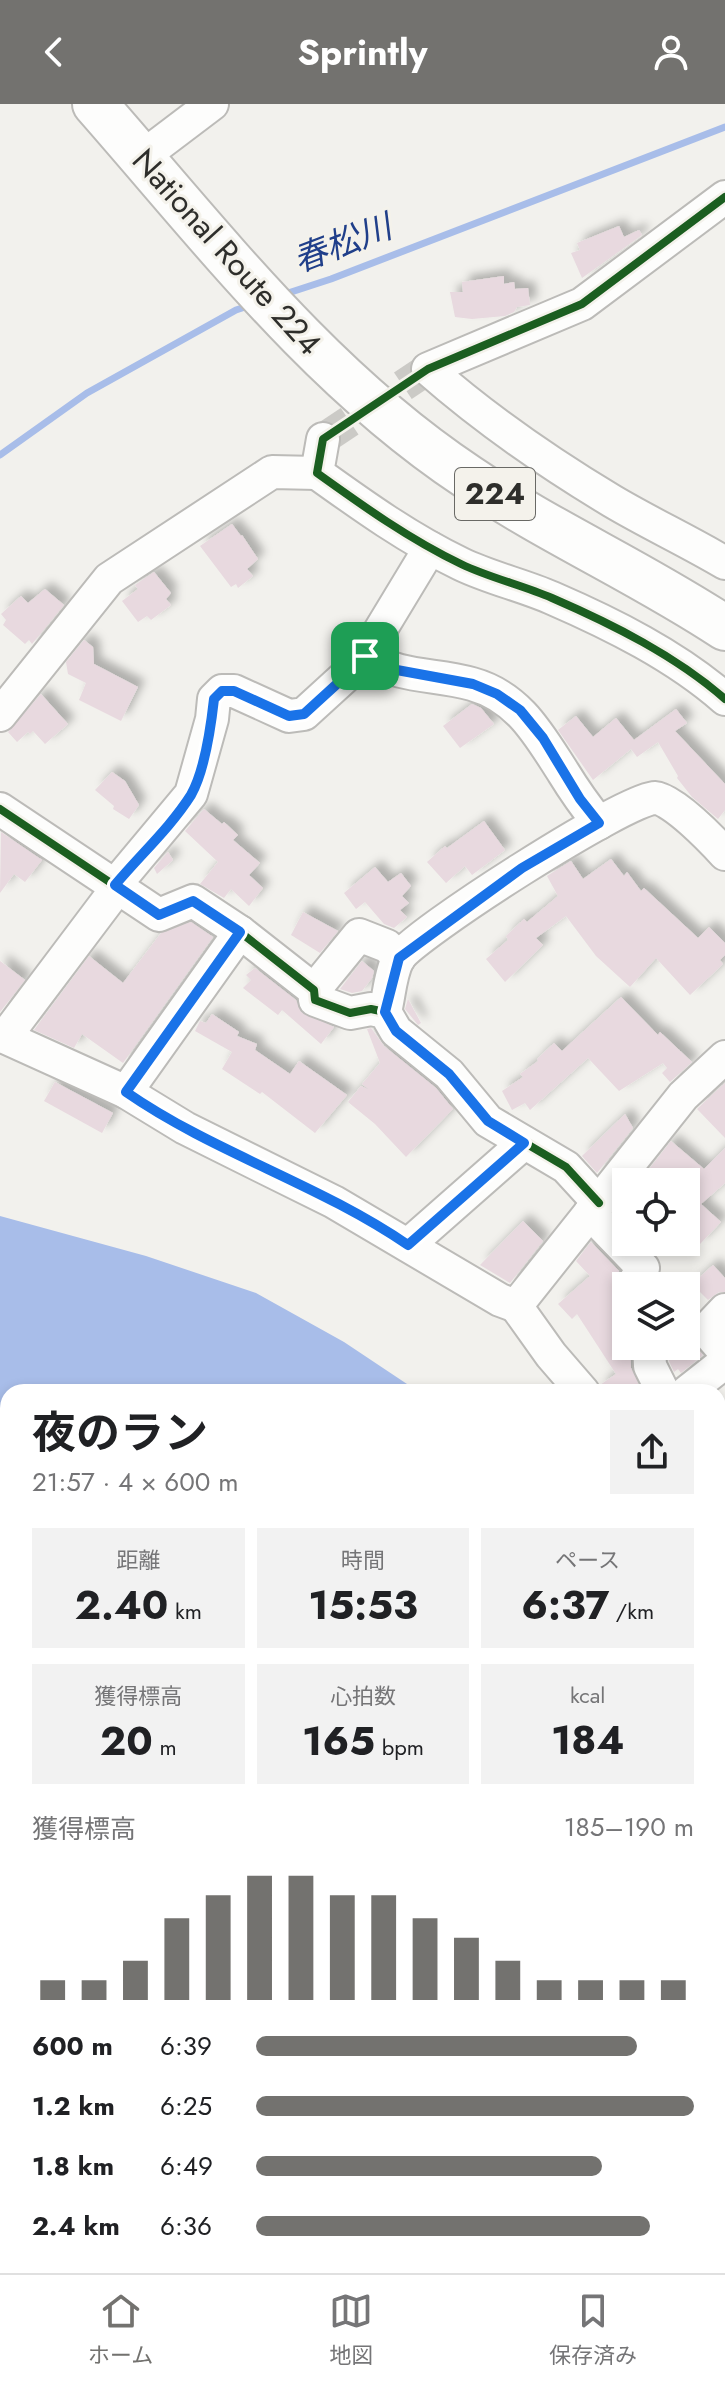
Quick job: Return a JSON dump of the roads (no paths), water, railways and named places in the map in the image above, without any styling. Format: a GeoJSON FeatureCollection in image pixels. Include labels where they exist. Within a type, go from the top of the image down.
{"type":"FeatureCollection","features":[{"type":"Feature","properties":{"kind":"highway","name":"National Route 224"},"geometry":{"type":"LineString","coordinates":[[95,104],[290,326],[335,372],[395,423],[467,477],[681,599],[725,628]]}},
{"type":"Feature","properties":{"kind":"street"},"geometry":{"type":"LineString","coordinates":[[142,157],[212,104]]}},
{"type":"Feature","properties":{"kind":"street"},"geometry":{"type":"LineString","coordinates":[[725,197],[582,304],[428,369],[475,410],[550,462],[614,502],[725,563]]}},
{"type":"Feature","properties":{"kind":"street"},"geometry":{"type":"LineString","coordinates":[[317,473],[323,439]]}},
{"type":"Feature","properties":{"kind":"street"},"geometry":{"type":"LineString","coordinates":[[0,715],[109,579],[272,472],[317,473],[430,548],[463,565],[551,597],[633,638],[683,667],[725,699]]}},
{"type":"Feature","properties":{"kind":"street"},"geometry":{"type":"LineString","coordinates":[[430,548],[361,662],[304,714],[289,716],[234,691],[222,691],[214,699],[212,719],[191,794],[116,886],[2,1036],[126,1092],[159,1114],[371,1221],[516,1306],[576,1384]]}},
{"type":"Feature","properties":{"kind":"street"},"geometry":{"type":"LineString","coordinates":[[365,656],[386,668],[473,684],[497,694],[520,710],[543,738],[580,799],[599,823]]}},
{"type":"Feature","properties":{"kind":"street"},"geometry":{"type":"LineString","coordinates":[[641,1272],[643,1268],[594,1208],[566,1167],[488,1121],[449,1074],[396,1031],[385,1012],[399,958],[522,868],[624,809],[653,798],[669,802],[723,847]]}},
{"type":"Feature","properties":{"kind":"street"},"geometry":{"type":"LineString","coordinates":[[0,809],[159,915],[193,901],[240,932],[314,990]]}},
{"type":"Feature","properties":{"kind":"street"},"geometry":{"type":"LineString","coordinates":[[126,1092],[240,932]]}},
{"type":"Feature","properties":{"kind":"street"},"geometry":{"type":"LineString","coordinates":[[385,1012],[371,1009],[350,1013],[315,1000],[314,990],[359,935],[387,946],[399,958]]}},
{"type":"Feature","properties":{"kind":"street"},"geometry":{"type":"LineString","coordinates":[[516,1306],[683,1096],[725,1057]]}},
{"type":"Feature","properties":{"kind":"street"},"geometry":{"type":"LineString","coordinates":[[408,1245],[524,1143]]}},
{"type":"Feature","properties":{"kind":"street"},"geometry":{"type":"LineString","coordinates":[[725,1310],[706,1330],[725,1352]]}},
{"type":"Feature","properties":{"kind":"street"},"geometry":{"type":"LineString","coordinates":[[650,1360],[659,1384]]}},
{"type":"Feature","properties":{"kind":"street"},"geometry":{"type":"LineString","coordinates":[[697,1384],[725,1362]]}},
{"type":"Feature","properties":{"kind":"water"},"geometry":{"type":"Polygon","coordinates":[[[0,1216],[146,1256],[256,1293],[344,1342],[407,1384],[0,1384],[0,1216]]]}},
{"type":"Feature","properties":{"kind":"waterway","name":"春松川"},"geometry":{"type":"LineString","coordinates":[[282,295],[331,279],[725,127]]}},
{"type":"Feature","properties":{"kind":"waterway","name":"春松川"},"geometry":{"type":"LineString","coordinates":[[0,455],[87,393],[236,310],[251,305]]}},
{"type":"Feature","properties":{"kind":"tunnel"},"geometry":{"type":"LineString","coordinates":[[323,439],[428,369]]}}]}
